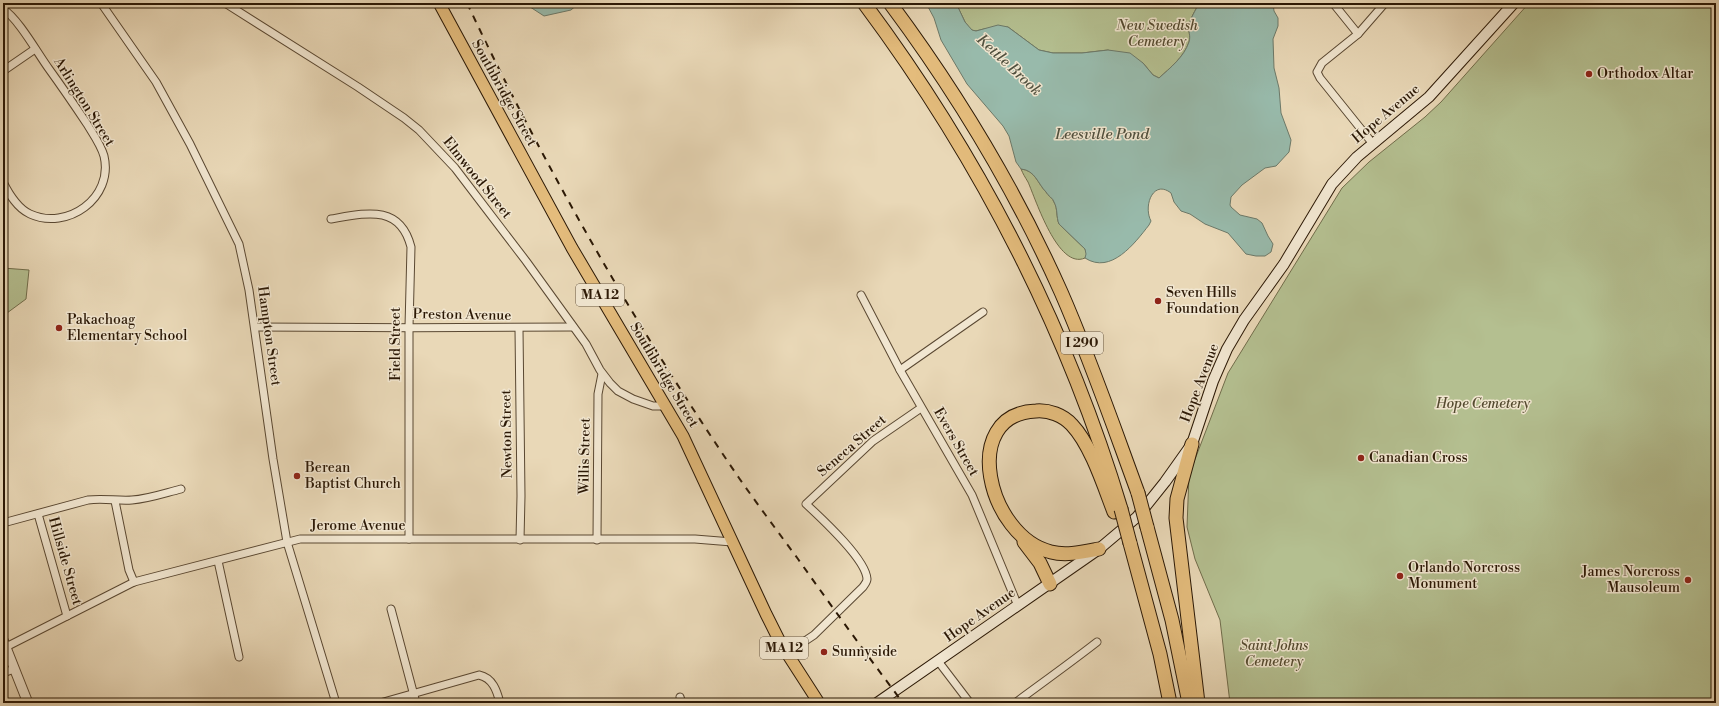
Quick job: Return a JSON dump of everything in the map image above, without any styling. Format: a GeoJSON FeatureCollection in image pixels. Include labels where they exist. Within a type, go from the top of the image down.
{"type":"FeatureCollection","features":[{"type":"Feature","properties":{"kind":"highway","name":"I 290"},"geometry":{"type":"LineString","coordinates":[[864,3],[914,73],[955,136],[995,205],[1023,260],[1071,368],[1106,462],[1118,512],[1131,548],[1160,654],[1170,703]]}},
{"type":"Feature","properties":{"kind":"highway","name":"I 290"},"geometry":{"type":"LineString","coordinates":[[890,3],[955,95],[991,154],[1029,226],[1082,341],[1138,493],[1172,620],[1189,703]]}},
{"type":"Feature","properties":{"kind":"highway"},"geometry":{"type":"LineString","coordinates":[[1050,584],[1040,563],[1008,521],[995,497],[990,475],[990,454],[997,433],[1003,425],[1013,417],[1028,412],[1046,411],[1055,413],[1072,424],[1088,449],[1118,512]]}},
{"type":"Feature","properties":{"kind":"highway"},"geometry":{"type":"LineString","coordinates":[[1192,444],[1177,499],[1176,518],[1198,703]]}},
{"type":"Feature","properties":{"kind":"highway"},"geometry":{"type":"LineString","coordinates":[[1015,529],[1032,545],[1051,553],[1072,554],[1099,550]]}},
{"type":"Feature","properties":{"kind":"main road","name":"Southbridge Street"},"geometry":{"type":"LineString","coordinates":[[439,3],[554,216],[683,436],[766,614],[787,653],[819,703]]}},
{"type":"Feature","properties":{"kind":"main road","name":"Hope Avenue"},"geometry":{"type":"LineString","coordinates":[[877,703],[1099,550],[1137,517],[1165,482],[1192,444],[1217,370],[1239,328],[1284,264],[1332,184],[1357,157],[1429,97],[1514,3]]}},
{"type":"Feature","properties":{"kind":"street","name":"Hampton Street"},"geometry":{"type":"LineString","coordinates":[[101,3],[156,82],[190,144],[239,244],[244,259],[255,327],[273,459],[287,542],[336,703]]}},
{"type":"Feature","properties":{"kind":"street","name":"Elmwood Street"},"geometry":{"type":"LineString","coordinates":[[224,3],[358,88],[404,118],[419,130],[455,168],[526,262],[586,344],[602,374],[610,383],[633,399],[653,406],[666,406]]}},
{"type":"Feature","properties":{"kind":"street"},"geometry":{"type":"LineString","coordinates":[[1333,3],[1358,34]]}},
{"type":"Feature","properties":{"kind":"street"},"geometry":{"type":"LineString","coordinates":[[1373,144],[1320,78],[1318,72],[1322,63],[1358,34],[1386,3]]}},
{"type":"Feature","properties":{"kind":"street","name":"Arlington Street"},"geometry":{"type":"LineString","coordinates":[[3,9],[12,17],[80,114],[101,148],[104,157],[104,174],[101,188],[92,202],[75,214],[59,219],[49,219],[29,214],[13,199],[3,182]]}},
{"type":"Feature","properties":{"kind":"street","name":"Arlington Street"},"geometry":{"type":"LineString","coordinates":[[3,71],[35,49]]}},
{"type":"Feature","properties":{"kind":"street","name":"Field Street"},"geometry":{"type":"LineString","coordinates":[[331,220],[374,214],[392,219],[402,226],[411,247],[409,327],[409,539]]}},
{"type":"Feature","properties":{"kind":"street","name":"Evers Street"},"geometry":{"type":"LineString","coordinates":[[860,295],[921,408],[975,502],[1018,606]]}},
{"type":"Feature","properties":{"kind":"street"},"geometry":{"type":"LineString","coordinates":[[900,370],[983,312]]}},
{"type":"Feature","properties":{"kind":"street","name":"Preston Avenue"},"geometry":{"type":"LineString","coordinates":[[255,327],[519,329],[573,327]]}},
{"type":"Feature","properties":{"kind":"street","name":"Newton Street"},"geometry":{"type":"LineString","coordinates":[[519,329],[521,496],[520,540]]}},
{"type":"Feature","properties":{"kind":"street","name":"Willis Street"},"geometry":{"type":"LineString","coordinates":[[597,540],[598,394],[602,374]]}},
{"type":"Feature","properties":{"kind":"street","name":"Seneca Street"},"geometry":{"type":"LineString","coordinates":[[787,653],[814,635],[863,587],[867,578],[864,571],[843,542],[806,504],[873,441],[921,408]]}},
{"type":"Feature","properties":{"kind":"street"},"geometry":{"type":"LineString","coordinates":[[3,523],[88,500],[100,498],[115,501],[134,500],[181,489]]}},
{"type":"Feature","properties":{"kind":"street"},"geometry":{"type":"LineString","coordinates":[[115,501],[134,582]]}},
{"type":"Feature","properties":{"kind":"street","name":"Hillside Street"},"geometry":{"type":"LineString","coordinates":[[38,514],[67,616]]}},
{"type":"Feature","properties":{"kind":"street","name":"Jerome Avenue"},"geometry":{"type":"LineString","coordinates":[[4,644],[67,616],[134,582],[300,539],[695,539],[732,542]]}},
{"type":"Feature","properties":{"kind":"street"},"geometry":{"type":"LineString","coordinates":[[218,561],[239,657]]}},
{"type":"Feature","properties":{"kind":"street"},"geometry":{"type":"LineString","coordinates":[[390,609],[416,703]]}},
{"type":"Feature","properties":{"kind":"street"},"geometry":{"type":"LineString","coordinates":[[1015,703],[1097,642]]}},
{"type":"Feature","properties":{"kind":"street"},"geometry":{"type":"LineString","coordinates":[[4,644],[28,703]]}},
{"type":"Feature","properties":{"kind":"street"},"geometry":{"type":"LineString","coordinates":[[938,661],[970,703]]}},
{"type":"Feature","properties":{"kind":"street"},"geometry":{"type":"LineString","coordinates":[[3,673],[14,669]]}},
{"type":"Feature","properties":{"kind":"street"},"geometry":{"type":"LineString","coordinates":[[380,703],[472,676],[484,676],[492,682],[500,703]]}},
{"type":"Feature","properties":{"kind":"green space","name":"New Swedish Cemetery"},"geometry":{"type":"Polygon","coordinates":[[[956,3],[1199,3],[1190,23],[1190,40],[1184,53],[1159,78],[1153,75],[1143,63],[1108,50],[1082,53],[1053,53],[1039,50],[1008,27],[976,31],[971,30],[965,22],[956,3]]]}},
{"type":"Feature","properties":{"kind":"green space","name":"Hope Cemetery"},"geometry":{"type":"Polygon","coordinates":[[[1529,3],[1716,3],[1716,703],[1230,703],[1220,620],[1195,559],[1187,527],[1189,475],[1228,373],[1342,188],[1369,162],[1425,117],[1441,102],[1529,3]]]}},
{"type":"Feature","properties":{"kind":"green space"},"geometry":{"type":"Polygon","coordinates":[[[1021,169],[1030,172],[1053,199],[1059,224],[1085,249],[1087,254],[1085,258],[1075,259],[1066,254],[1057,244],[1042,217],[1028,182],[1021,169]]]}},
{"type":"Feature","properties":{"kind":"green space"},"geometry":{"type":"Polygon","coordinates":[[[3,268],[29,270],[26,299],[7,313],[3,312],[3,268]]]}},
{"type":"Feature","properties":{"kind":"water"},"geometry":{"type":"Polygon","coordinates":[[[524,3],[579,3],[571,10],[544,16],[524,3]]]}},
{"type":"Feature","properties":{"kind":"water","name":"Leesville Pond"},"geometry":{"type":"Polygon","coordinates":[[[926,3],[956,3],[965,22],[972,30],[976,31],[998,25],[1008,27],[1039,50],[1053,53],[1082,53],[1108,50],[1130,53],[1143,63],[1153,75],[1159,78],[1184,53],[1190,40],[1190,23],[1199,3],[1273,3],[1274,11],[1278,18],[1278,26],[1273,39],[1274,68],[1279,88],[1281,113],[1291,140],[1289,152],[1276,166],[1265,168],[1242,185],[1231,197],[1230,205],[1240,215],[1257,219],[1262,223],[1273,244],[1271,252],[1265,256],[1246,254],[1228,233],[1205,224],[1190,214],[1181,211],[1174,202],[1171,193],[1159,189],[1151,196],[1149,202],[1148,208],[1151,221],[1149,225],[1122,255],[1104,263],[1095,262],[1085,258],[1085,249],[1059,224],[1053,199],[1030,172],[1021,169],[1016,162],[1009,136],[1003,126],[967,84],[941,40],[934,18],[926,3]]]}},
{"type":"Feature","properties":{"kind":"railway"},"geometry":{"type":"LineString","coordinates":[[467,3],[497,65],[560,186],[628,305],[664,363],[739,478],[903,703]]}},
{"type":"Feature","properties":{"kind":"place","name":"Orthodox Altar"},"geometry":{"type":"Point","coordinates":[1589,74]}},
{"type":"Feature","properties":{"kind":"place","name":"Seven Hills Foundation"},"geometry":{"type":"Point","coordinates":[1158,301]}},
{"type":"Feature","properties":{"kind":"place","name":"Pakachoag Elementary School"},"geometry":{"type":"Point","coordinates":[59,328]}},
{"type":"Feature","properties":{"kind":"place","name":"Canadian Cross"},"geometry":{"type":"Point","coordinates":[1361,458]}},
{"type":"Feature","properties":{"kind":"place","name":"Berean Baptist Church"},"geometry":{"type":"Point","coordinates":[297,476]}},
{"type":"Feature","properties":{"kind":"place","name":"Orlando Norcross Monument"},"geometry":{"type":"Point","coordinates":[1400,576]}},
{"type":"Feature","properties":{"kind":"place","name":"James Norcross Mausoleum"},"geometry":{"type":"Point","coordinates":[1688,580]}},
{"type":"Feature","properties":{"kind":"place","name":"Sunnyside"},"geometry":{"type":"Point","coordinates":[824,652]}},
{"type":"Feature","properties":{"kind":"water label","name":"Kettle Brook"},"geometry":{"type":"Point","coordinates":[1009,65]}},
{"type":"Feature","properties":{"kind":"park label","name":"Saint Johns Cemetery"},"geometry":{"type":"Point","coordinates":[1274,654]}}]}
